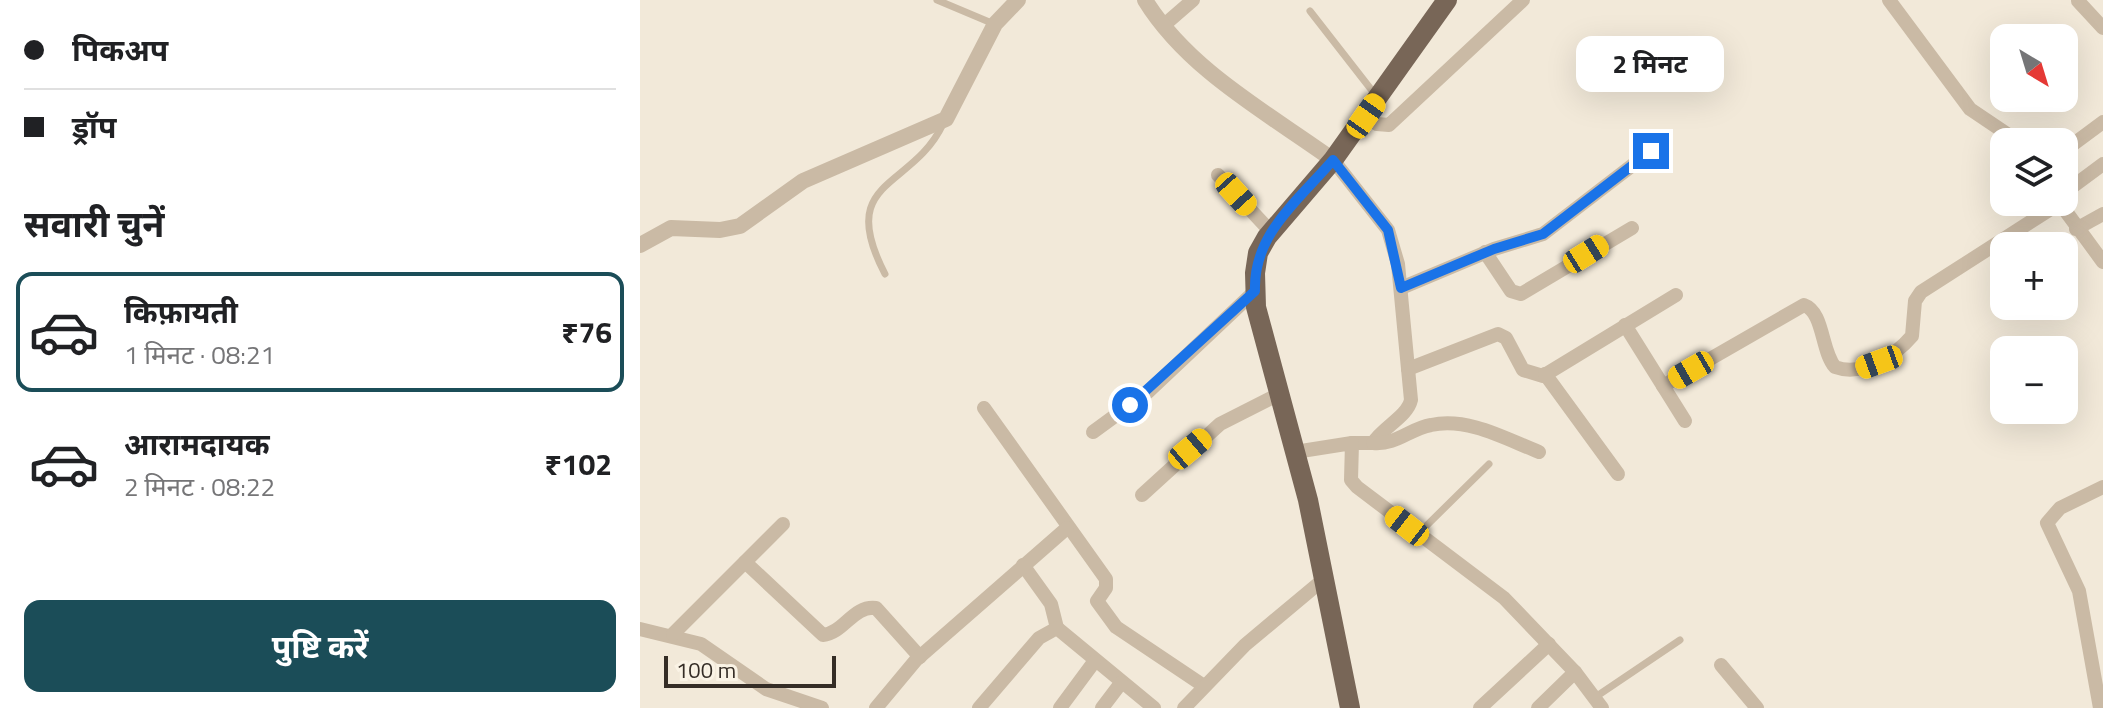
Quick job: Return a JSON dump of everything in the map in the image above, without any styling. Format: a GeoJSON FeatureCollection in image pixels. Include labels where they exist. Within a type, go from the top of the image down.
{"type":"FeatureCollection","features":[{"type":"Feature","properties":{"kind":"main road"},"geometry":{"type":"LineString","coordinates":[[1350,708],[1295,452],[1256,307],[1258,253],[1271,232],[1333,160],[1447,0]]}},
{"type":"Feature","properties":{"kind":"street"},"geometry":{"type":"LineString","coordinates":[[640,245],[657,232],[671,228],[720,230],[740,226],[803,181],[946,119],[995,24],[1018,0]]}},
{"type":"Feature","properties":{"kind":"street"},"geometry":{"type":"LineString","coordinates":[[1145,0],[1163,26],[1216,75],[1333,160],[1388,230],[1401,288],[1410,406],[1383,428],[1373,443]]}},
{"type":"Feature","properties":{"kind":"street"},"geometry":{"type":"LineString","coordinates":[[1163,26],[1193,0]]}},
{"type":"Feature","properties":{"kind":"street"},"geometry":{"type":"LineString","coordinates":[[1372,107],[1377,124],[1389,125],[1523,0]]}},
{"type":"Feature","properties":{"kind":"street"},"geometry":{"type":"LineString","coordinates":[[1889,0],[1970,109],[1998,128]]}},
{"type":"Feature","properties":{"kind":"street"},"geometry":{"type":"LineString","coordinates":[[2078,1],[2103,28]]}},
{"type":"Feature","properties":{"kind":"street"},"geometry":{"type":"LineString","coordinates":[[2078,141],[2103,122]]}},
{"type":"Feature","properties":{"kind":"street"},"geometry":{"type":"LineString","coordinates":[[1401,288],[1485,252],[1543,234],[1651,151]]}},
{"type":"Feature","properties":{"kind":"street"},"geometry":{"type":"LineString","coordinates":[[2078,183],[2103,164]]}},
{"type":"Feature","properties":{"kind":"street"},"geometry":{"type":"LineString","coordinates":[[1218,175],[1271,232]]}},
{"type":"Feature","properties":{"kind":"street"},"geometry":{"type":"LineString","coordinates":[[2076,229],[2103,214]]}},
{"type":"Feature","properties":{"kind":"street"},"geometry":{"type":"LineString","coordinates":[[1663,386],[1804,305],[1814,314],[1835,367],[1854,370],[1879,362],[1912,336],[1915,301],[1921,292],[2038,216]]}},
{"type":"Feature","properties":{"kind":"street"},"geometry":{"type":"LineString","coordinates":[[2068,216],[2076,229],[2098,247],[2103,262]]}},
{"type":"Feature","properties":{"kind":"street"},"geometry":{"type":"LineString","coordinates":[[1485,252],[1511,291],[1521,294],[1632,228]]}},
{"type":"Feature","properties":{"kind":"street"},"geometry":{"type":"LineString","coordinates":[[1093,432],[1160,381],[1255,291]]}},
{"type":"Feature","properties":{"kind":"street"},"geometry":{"type":"LineString","coordinates":[[1408,369],[1498,334],[1506,338],[1523,370],[1545,374],[1676,295]]}},
{"type":"Feature","properties":{"kind":"street"},"geometry":{"type":"LineString","coordinates":[[1625,325],[1685,421]]}},
{"type":"Feature","properties":{"kind":"street"},"geometry":{"type":"LineString","coordinates":[[1545,374],[1618,474]]}},
{"type":"Feature","properties":{"kind":"street"},"geometry":{"type":"LineString","coordinates":[[1142,495],[1220,424],[1279,394]]}},
{"type":"Feature","properties":{"kind":"street"},"geometry":{"type":"LineString","coordinates":[[984,408],[1106,579],[1106,588],[1097,601],[1110,621],[1204,686]]}},
{"type":"Feature","properties":{"kind":"street"},"geometry":{"type":"LineString","coordinates":[[1295,452],[1352,443],[1396,442],[1431,425],[1452,423],[1465,424],[1539,452]]}},
{"type":"Feature","properties":{"kind":"street"},"geometry":{"type":"LineString","coordinates":[[1352,443],[1351,480],[1504,598],[1575,672],[1598,703]]}},
{"type":"Feature","properties":{"kind":"street"},"geometry":{"type":"LineString","coordinates":[[2100,708],[2079,591],[2047,523],[2053,513],[2103,487]]}},
{"type":"Feature","properties":{"kind":"street"},"geometry":{"type":"LineString","coordinates":[[673,634],[783,524]]}},
{"type":"Feature","properties":{"kind":"street"},"geometry":{"type":"LineString","coordinates":[[876,708],[920,657],[1067,528]]}},
{"type":"Feature","properties":{"kind":"street"},"geometry":{"type":"LineString","coordinates":[[745,562],[823,635],[833,633],[866,607],[876,608],[920,657]]}},
{"type":"Feature","properties":{"kind":"street"},"geometry":{"type":"LineString","coordinates":[[1023,565],[1051,604],[1057,628],[1094,662],[1154,708]]}},
{"type":"Feature","properties":{"kind":"street"},"geometry":{"type":"LineString","coordinates":[[1184,708],[1245,645],[1324,579]]}},
{"type":"Feature","properties":{"kind":"street"},"geometry":{"type":"LineString","coordinates":[[987,705],[1039,638],[1057,628]]}},
{"type":"Feature","properties":{"kind":"street"},"geometry":{"type":"LineString","coordinates":[[640,629],[673,634],[715,651],[766,689],[822,708]]}},
{"type":"Feature","properties":{"kind":"street"},"geometry":{"type":"LineString","coordinates":[[1480,708],[1549,644]]}},
{"type":"Feature","properties":{"kind":"street"},"geometry":{"type":"LineString","coordinates":[[1060,708],[1094,662]]}},
{"type":"Feature","properties":{"kind":"street"},"geometry":{"type":"LineString","coordinates":[[1721,665],[1757,708]]}},
{"type":"Feature","properties":{"kind":"street"},"geometry":{"type":"LineString","coordinates":[[1538,708],[1575,672]]}},
{"type":"Feature","properties":{"kind":"street"},"geometry":{"type":"LineString","coordinates":[[1102,708],[1121,683]]}},
{"type":"Feature","properties":{"kind":"lane"},"geometry":{"type":"LineString","coordinates":[[937,0],[995,24]]}},
{"type":"Feature","properties":{"kind":"lane"},"geometry":{"type":"LineString","coordinates":[[1310,11],[1372,107]]}},
{"type":"Feature","properties":{"kind":"lane"},"geometry":{"type":"LineString","coordinates":[[885,274],[870,246],[867,225],[873,201],[887,181],[936,139],[946,119]]}},
{"type":"Feature","properties":{"kind":"lane"},"geometry":{"type":"LineString","coordinates":[[1418,534],[1489,464]]}},
{"type":"Feature","properties":{"kind":"lane"},"geometry":{"type":"LineString","coordinates":[[1598,703],[1680,640]]}},
{"type":"Feature","properties":{"kind":"route"},"geometry":{"type":"LineString","coordinates":[[1130,405],[1149,391],[1255,291],[1258,253],[1267,237],[1333,160],[1388,230],[1401,288],[1494,249],[1543,234],[1651,151]]}}]}
